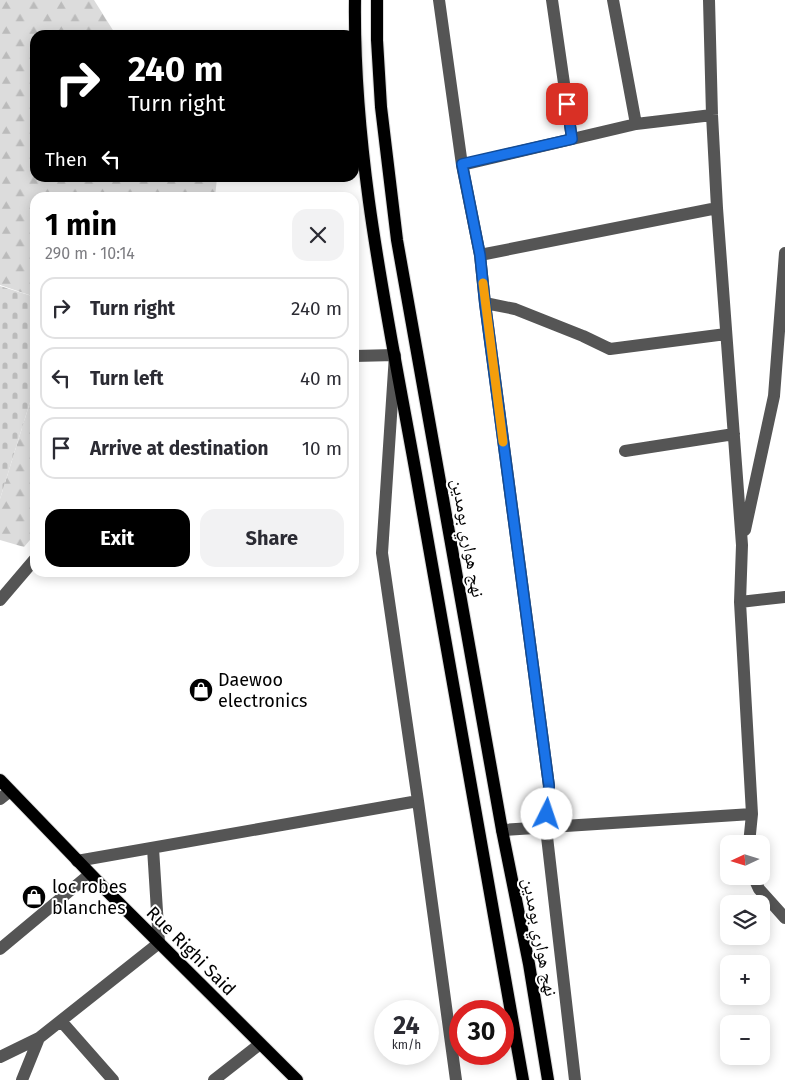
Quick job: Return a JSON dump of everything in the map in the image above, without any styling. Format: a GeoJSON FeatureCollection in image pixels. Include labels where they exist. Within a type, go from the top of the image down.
{"type":"FeatureCollection","features":[{"type":"Feature","properties":{"kind":"main road"},"geometry":{"type":"LineString","coordinates":[[355,0],[355,30]]}},
{"type":"Feature","properties":{"kind":"main road","name":"نهج هواري بومدين"},"geometry":{"type":"LineString","coordinates":[[377,0],[381,107],[397,240],[502,830],[529,964],[548,1080]]}},
{"type":"Feature","properties":{"kind":"main road"},"geometry":{"type":"LineString","coordinates":[[359,108],[369,203],[480,825],[523,1080]]}},
{"type":"Feature","properties":{"kind":"main road","name":"Rue Righi Said"},"geometry":{"type":"LineString","coordinates":[[0,780],[90,874],[297,1080]]}},
{"type":"Feature","properties":{"kind":"street"},"geometry":{"type":"LineString","coordinates":[[439,0],[462,164],[480,255],[549,786],[546,828],[576,1080]]}},
{"type":"Feature","properties":{"kind":"street"},"geometry":{"type":"LineString","coordinates":[[552,0],[572,139]]}},
{"type":"Feature","properties":{"kind":"street"},"geometry":{"type":"LineString","coordinates":[[613,0],[636,124]]}},
{"type":"Feature","properties":{"kind":"street"},"geometry":{"type":"LineString","coordinates":[[710,0],[712,114],[717,208],[742,545],[740,602],[752,814],[750,835]]}},
{"type":"Feature","properties":{"kind":"street"},"geometry":{"type":"LineString","coordinates":[[462,164],[636,124],[712,114]]}},
{"type":"Feature","properties":{"kind":"street"},"geometry":{"type":"LineString","coordinates":[[480,255],[717,208]]}},
{"type":"Feature","properties":{"kind":"street"},"geometry":{"type":"LineString","coordinates":[[742,545],[774,396],[785,253]]}},
{"type":"Feature","properties":{"kind":"street"},"geometry":{"type":"LineString","coordinates":[[485,304],[515,309],[583,336],[610,349],[726,334]]}},
{"type":"Feature","properties":{"kind":"street"},"geometry":{"type":"LineString","coordinates":[[359,356],[395,355],[382,553],[456,1080]]}},
{"type":"Feature","properties":{"kind":"street"},"geometry":{"type":"LineString","coordinates":[[625,451],[734,434]]}},
{"type":"Feature","properties":{"kind":"street"},"geometry":{"type":"LineString","coordinates":[[0,600],[30,564]]}},
{"type":"Feature","properties":{"kind":"street"},"geometry":{"type":"LineString","coordinates":[[740,602],[785,597]]}},
{"type":"Feature","properties":{"kind":"street"},"geometry":{"type":"LineString","coordinates":[[0,799],[10,791]]}},
{"type":"Feature","properties":{"kind":"street"},"geometry":{"type":"LineString","coordinates":[[78,861],[418,802]]}},
{"type":"Feature","properties":{"kind":"street"},"geometry":{"type":"LineString","coordinates":[[502,830],[752,814]]}},
{"type":"Feature","properties":{"kind":"street"},"geometry":{"type":"LineString","coordinates":[[0,1057],[39,1038],[159,942],[153,848]]}},
{"type":"Feature","properties":{"kind":"street"},"geometry":{"type":"LineString","coordinates":[[0,950],[90,874]]}},
{"type":"Feature","properties":{"kind":"street"},"geometry":{"type":"LineString","coordinates":[[758,885],[785,918]]}},
{"type":"Feature","properties":{"kind":"street"},"geometry":{"type":"LineString","coordinates":[[61,1021],[113,1080]]}},
{"type":"Feature","properties":{"kind":"street"},"geometry":{"type":"LineString","coordinates":[[22,1080],[39,1038]]}},
{"type":"Feature","properties":{"kind":"street"},"geometry":{"type":"LineString","coordinates":[[214,1080],[260,1044]]}},
{"type":"Feature","properties":{"kind":"green space"},"geometry":{"type":"Polygon","coordinates":[[[0,0],[94,0],[113,30],[30,30],[30,182],[217,182],[216,192],[30,192],[30,295],[0,285],[0,0]]]}},
{"type":"Feature","properties":{"kind":"green space"},"geometry":{"type":"Polygon","coordinates":[[[0,286],[30,295],[30,402],[0,499],[0,286]]]}},
{"type":"Feature","properties":{"kind":"green space"},"geometry":{"type":"Polygon","coordinates":[[[30,402],[30,540],[24,547],[0,540],[0,499],[30,402]]]}},
{"type":"Feature","properties":{"kind":"slow traffic"},"geometry":{"type":"LineString","coordinates":[[483,283],[503,442]]}},
{"type":"Feature","properties":{"kind":"place","name":"Daewoo electronics"},"geometry":{"type":"Point","coordinates":[201,690]}},
{"type":"Feature","properties":{"kind":"place","name":"loc robes blanches"},"geometry":{"type":"Point","coordinates":[34,897]}},
{"type":"Feature","properties":{"kind":"route"},"geometry":{"type":"LineString","coordinates":[[547,814],[549,786],[480,255],[462,164],[572,139],[567,104]]}}]}
